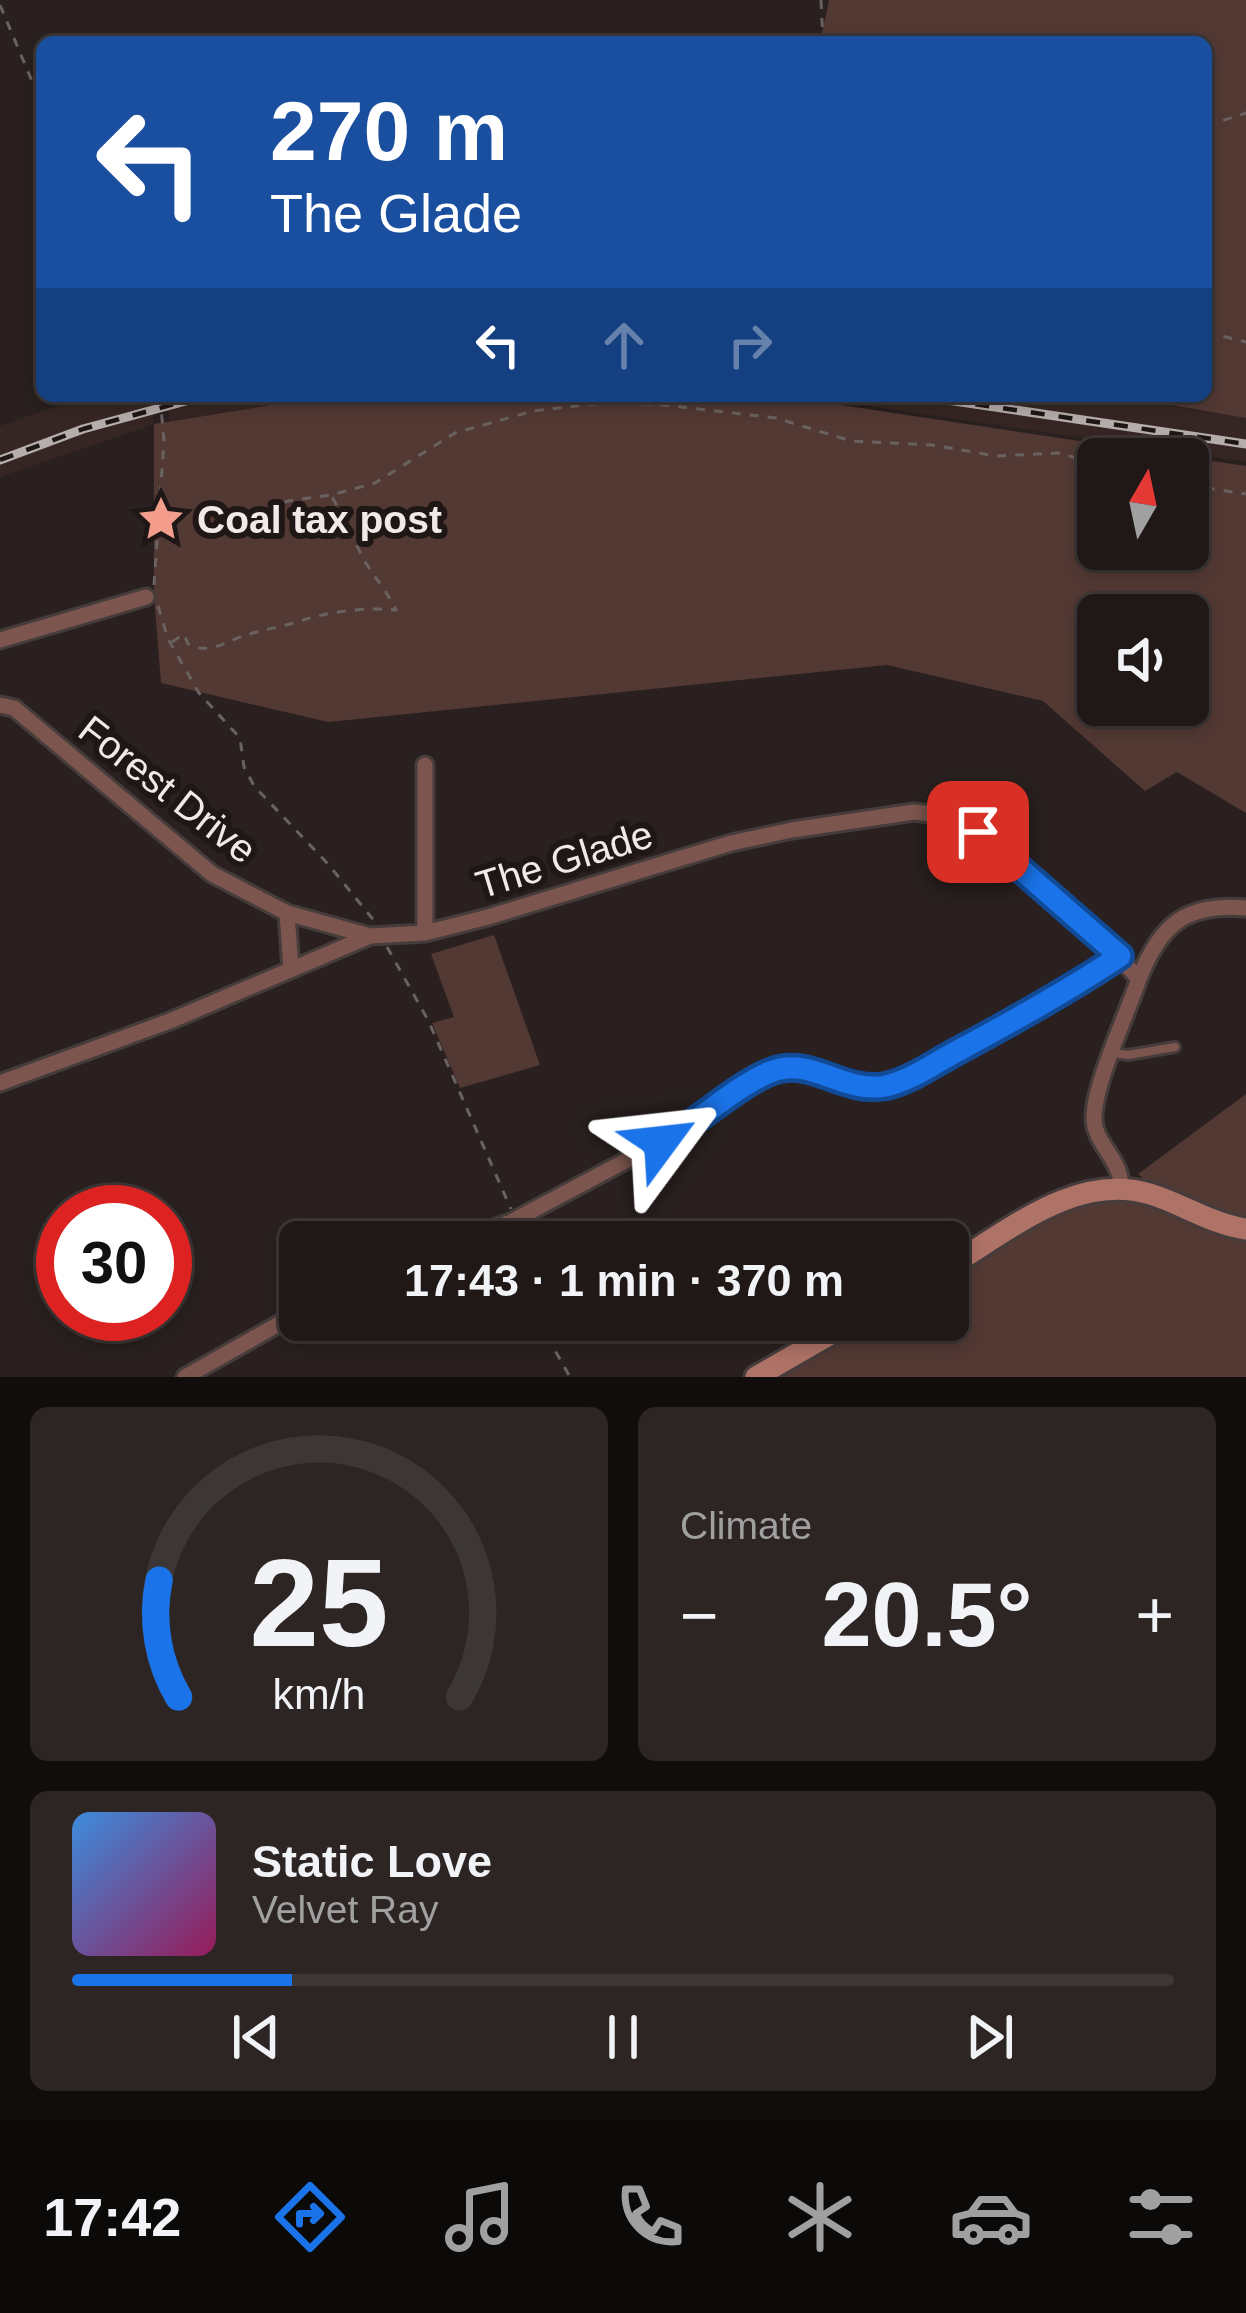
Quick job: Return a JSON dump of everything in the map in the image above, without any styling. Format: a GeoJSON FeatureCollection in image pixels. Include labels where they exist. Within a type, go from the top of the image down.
{"type":"FeatureCollection","features":[{"type":"Feature","properties":{"kind":"main road"},"geometry":{"type":"LineString","coordinates":[[969,1255],[1072,1196],[1095,1189],[1147,1193],[1215,1222],[1246,1229]]}},
{"type":"Feature","properties":{"kind":"main road"},"geometry":{"type":"LineString","coordinates":[[756,1377],[819,1341]]}},
{"type":"Feature","properties":{"kind":"street"},"geometry":{"type":"LineString","coordinates":[[0,640],[146,597]]}},
{"type":"Feature","properties":{"kind":"street","name":"Forest Drive"},"geometry":{"type":"LineString","coordinates":[[0,705],[14,708],[212,874],[287,913],[375,936]]}},
{"type":"Feature","properties":{"kind":"street"},"geometry":{"type":"LineString","coordinates":[[424,933],[425,765]]}},
{"type":"Feature","properties":{"kind":"street","name":"The Glade"},"geometry":{"type":"LineString","coordinates":[[0,1083],[170,1021],[375,936],[424,933],[731,843],[932,812],[965,822],[978,832],[1120,956],[1139,979]]}},
{"type":"Feature","properties":{"kind":"street"},"geometry":{"type":"LineString","coordinates":[[1120,1189],[1122,1179],[1096,1134],[1094,1120],[1152,946],[1169,926],[1210,908],[1246,908]]}},
{"type":"Feature","properties":{"kind":"street"},"geometry":{"type":"LineString","coordinates":[[287,913],[291,969]]}},
{"type":"Feature","properties":{"kind":"street"},"geometry":{"type":"LineString","coordinates":[[513,1221],[691,1126],[769,1073],[792,1066],[851,1087],[902,1081],[1066,992],[1120,956]]}},
{"type":"Feature","properties":{"kind":"street"},"geometry":{"type":"LineString","coordinates":[[185,1377],[208,1372],[279,1326]]}},
{"type":"Feature","properties":{"kind":"lane"},"geometry":{"type":"LineString","coordinates":[[1113,1053],[1175,1047]]}},
{"type":"Feature","properties":{"kind":"path"},"geometry":{"type":"LineString","coordinates":[[821,0],[823,36]]}},
{"type":"Feature","properties":{"kind":"path"},"geometry":{"type":"LineString","coordinates":[[0,5],[36,91]]}},
{"type":"Feature","properties":{"kind":"path"},"geometry":{"type":"LineString","coordinates":[[1212,124],[1246,113]]}},
{"type":"Feature","properties":{"kind":"path"},"geometry":{"type":"LineString","coordinates":[[1212,334],[1246,342]]}},
{"type":"Feature","properties":{"kind":"path"},"geometry":{"type":"LineString","coordinates":[[161,402],[164,441],[154,596],[172,642],[199,693],[240,738],[244,767],[254,786],[328,863],[379,926],[375,936],[428,1020],[512,1211],[511,1221]]}},
{"type":"Feature","properties":{"kind":"path"},"geometry":{"type":"LineString","coordinates":[[161,512],[220,518],[331,496],[375,483],[455,433],[533,411],[601,403],[656,404],[776,418],[851,441],[996,456],[1059,453],[1077,458]]}},
{"type":"Feature","properties":{"kind":"path"},"geometry":{"type":"LineString","coordinates":[[1209,488],[1246,494]]}},
{"type":"Feature","properties":{"kind":"path"},"geometry":{"type":"LineString","coordinates":[[172,642],[184,634],[198,650],[216,648],[244,635],[302,620],[396,610],[331,496]]}},
{"type":"Feature","properties":{"kind":"path"},"geometry":{"type":"LineString","coordinates":[[550,1341],[570,1377]]}},
{"type":"Feature","properties":{"kind":"shaded area"},"geometry":{"type":"Polygon","coordinates":[[[829,0],[1246,0],[1246,418],[1154,402],[1212,402],[1212,36],[821,36],[829,0]]]}},
{"type":"Feature","properties":{"kind":"shaded area"},"geometry":{"type":"Polygon","coordinates":[[[70,402],[152,402],[154,424],[0,477],[0,426],[70,402]]]}},
{"type":"Feature","properties":{"kind":"shaded area"},"geometry":{"type":"Polygon","coordinates":[[[167,402],[288,402],[169,421],[167,402]]]}},
{"type":"Feature","properties":{"kind":"shaded area"},"geometry":{"type":"Polygon","coordinates":[[[289,402],[821,402],[1077,441],[1077,570],[1209,570],[1209,460],[1246,466],[1246,813],[1177,772],[1145,791],[1043,701],[887,665],[328,722],[161,683],[154,595],[154,424],[289,402]]]}},
{"type":"Feature","properties":{"kind":"shaded area"},"geometry":{"type":"Polygon","coordinates":[[[842,402],[1149,402],[1246,418],[1246,462],[1209,456],[1209,438],[1085,438],[842,402]]]}},
{"type":"Feature","properties":{"kind":"shaded area"},"geometry":{"type":"Polygon","coordinates":[[[494,935],[540,1065],[460,1088],[432,1023],[454,1017],[431,954],[494,935]]]}},
{"type":"Feature","properties":{"kind":"shaded area"},"geometry":{"type":"Polygon","coordinates":[[[1246,1094],[1246,1219],[1153,1187],[1138,1174],[1246,1094]]]}},
{"type":"Feature","properties":{"kind":"shaded area"},"geometry":{"type":"Polygon","coordinates":[[[1102,1197],[1143,1201],[1246,1234],[1246,1377],[774,1377],[838,1341],[969,1341],[969,1264],[1073,1202],[1102,1197]]]}},
{"type":"Feature","properties":{"kind":"railway"},"geometry":{"type":"LineString","coordinates":[[0,460],[83,429],[182,402]]}},
{"type":"Feature","properties":{"kind":"railway"},"geometry":{"type":"LineString","coordinates":[[961,402],[1246,444]]}},
{"type":"Feature","properties":{"kind":"place","name":"Coal tax post"},"geometry":{"type":"Point","coordinates":[161,519]}},
{"type":"Feature","properties":{"kind":"route"},"geometry":{"type":"LineString","coordinates":[[661,1142],[769,1073],[792,1066],[851,1087],[902,1081],[1066,992],[1120,956],[978,832]]}}]}
